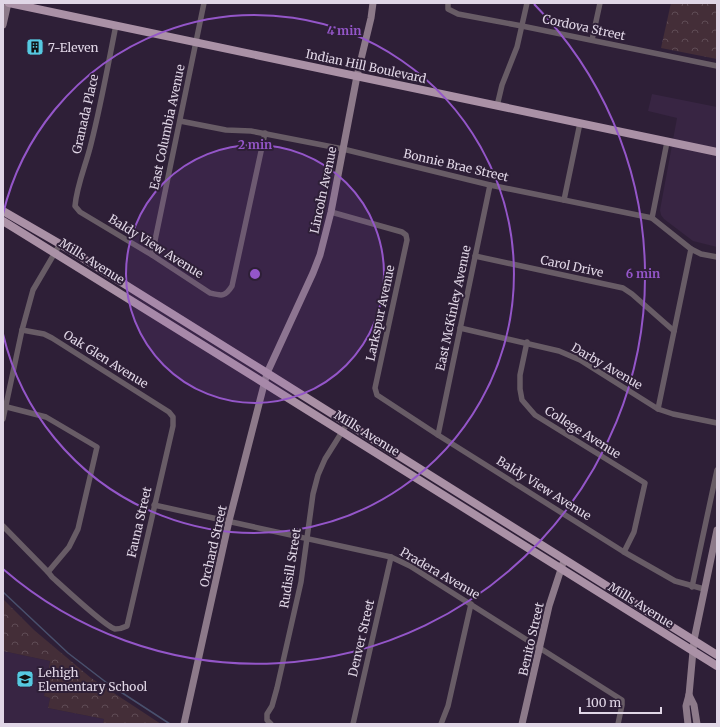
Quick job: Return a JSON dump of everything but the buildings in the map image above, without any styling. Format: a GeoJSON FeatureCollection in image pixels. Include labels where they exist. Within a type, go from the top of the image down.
{"type":"FeatureCollection","features":[{"type":"Feature","properties":{"kind":"main road","name":"Indian Hill Boulevard"},"geometry":{"type":"LineString","coordinates":[[8,3],[717,152]]}},
{"type":"Feature","properties":{"kind":"main road","name":"Mills Avenue"},"geometry":{"type":"LineString","coordinates":[[3,211],[60,244],[267,373],[694,640],[717,656]]}},
{"type":"Feature","properties":{"kind":"main road","name":"Mills Avenue"},"geometry":{"type":"LineString","coordinates":[[3,221],[717,666]]}},
{"type":"Feature","properties":{"kind":"street"},"geometry":{"type":"LineString","coordinates":[[3,25],[8,3]]}},
{"type":"Feature","properties":{"kind":"street","name":"East Columbia Avenue"},"geometry":{"type":"LineString","coordinates":[[152,255],[204,3]]}},
{"type":"Feature","properties":{"kind":"street","name":"Lincoln Avenue"},"geometry":{"type":"LineString","coordinates":[[267,373],[320,255],[331,212],[373,3]]}},
{"type":"Feature","properties":{"kind":"street"},"geometry":{"type":"LineString","coordinates":[[497,106],[502,85],[517,47],[527,3]]}},
{"type":"Feature","properties":{"kind":"street"},"geometry":{"type":"LineString","coordinates":[[592,40],[600,3]]}},
{"type":"Feature","properties":{"kind":"street","name":"Cordova Street"},"geometry":{"type":"LineString","coordinates":[[448,6],[458,14],[717,66]]}},
{"type":"Feature","properties":{"kind":"street","name":"Granada Place"},"geometry":{"type":"LineString","coordinates":[[76,206],[76,196],[91,145],[116,25]]}},
{"type":"Feature","properties":{"kind":"street","name":"Bonnie Brae Street"},"geometry":{"type":"LineString","coordinates":[[180,121],[226,130],[251,130],[343,149],[490,185],[652,218],[691,249],[701,254],[717,257]]}},
{"type":"Feature","properties":{"kind":"street"},"geometry":{"type":"LineString","coordinates":[[564,200],[580,123]]}},
{"type":"Feature","properties":{"kind":"street","name":"Baldy View Avenue"},"geometry":{"type":"LineString","coordinates":[[76,206],[80,212],[152,255],[210,293],[220,296],[227,293],[232,286],[264,133]]}},
{"type":"Feature","properties":{"kind":"street"},"geometry":{"type":"LineString","coordinates":[[652,218],[667,142]]}},
{"type":"Feature","properties":{"kind":"street","name":"East McKinley Avenue"},"geometry":{"type":"LineString","coordinates":[[438,435],[490,185]]}},
{"type":"Feature","properties":{"kind":"street","name":"Larkspur Avenue"},"geometry":{"type":"LineString","coordinates":[[331,212],[402,232],[406,235],[407,240],[375,388],[377,395]]}},
{"type":"Feature","properties":{"kind":"street"},"geometry":{"type":"LineString","coordinates":[[3,419],[4,406],[33,290],[60,244]]}},
{"type":"Feature","properties":{"kind":"street"},"geometry":{"type":"LineString","coordinates":[[658,409],[691,249]]}},
{"type":"Feature","properties":{"kind":"street","name":"Carol Drive"},"geometry":{"type":"LineString","coordinates":[[475,256],[623,288],[632,294],[674,331]]}},
{"type":"Feature","properties":{"kind":"street","name":"Darby Avenue"},"geometry":{"type":"LineString","coordinates":[[460,328],[559,350],[580,360],[658,409],[673,414],[717,423]]}},
{"type":"Feature","properties":{"kind":"street","name":"Oak Glen Avenue"},"geometry":{"type":"LineString","coordinates":[[22,330],[44,334],[52,338],[169,412],[173,417]]}},
{"type":"Feature","properties":{"kind":"street","name":"College Avenue"},"geometry":{"type":"LineString","coordinates":[[527,342],[520,375],[522,400],[535,415],[645,483],[634,532],[624,552]]}},
{"type":"Feature","properties":{"kind":"street","name":"Orchard Street"},"geometry":{"type":"LineString","coordinates":[[184,724],[229,522],[267,373]]}},
{"type":"Feature","properties":{"kind":"street","name":"Baldy View Avenue"},"geometry":{"type":"LineString","coordinates":[[377,395],[624,552],[675,581],[692,587],[704,589]]}},
{"type":"Feature","properties":{"kind":"street"},"geometry":{"type":"LineString","coordinates":[[3,526],[48,572],[69,547],[78,529],[97,447],[46,417],[4,406]]}},
{"type":"Feature","properties":{"kind":"street","name":"Fauna Street"},"geometry":{"type":"LineString","coordinates":[[48,572],[103,621],[114,628],[122,629],[127,626],[173,426],[173,417]]}},
{"type":"Feature","properties":{"kind":"street","name":"Rudisill Street"},"geometry":{"type":"LineString","coordinates":[[269,722],[267,714],[272,706],[277,688],[301,582],[309,512],[318,475],[325,459],[347,424]]}},
{"type":"Feature","properties":{"kind":"street"},"geometry":{"type":"LineString","coordinates":[[692,587],[717,470]]}},
{"type":"Feature","properties":{"kind":"street","name":"Pradera Avenue"},"geometry":{"type":"LineString","coordinates":[[154,505],[391,557],[410,566],[622,700],[618,724]]}},
{"type":"Feature","properties":{"kind":"street"},"geometry":{"type":"LineString","coordinates":[[688,724],[686,706],[689,695],[694,640],[717,530]]}},
{"type":"Feature","properties":{"kind":"street","name":"Denver Street"},"geometry":{"type":"LineString","coordinates":[[353,724],[391,557]]}},
{"type":"Feature","properties":{"kind":"street","name":"Benito Street"},"geometry":{"type":"LineString","coordinates":[[522,724],[549,606],[564,560]]}},
{"type":"Feature","properties":{"kind":"street"},"geometry":{"type":"LineString","coordinates":[[441,724],[448,706],[471,604]]}},
{"type":"Feature","properties":{"kind":"street"},"geometry":{"type":"LineString","coordinates":[[689,695],[694,705],[697,724]]}},
{"type":"Feature","properties":{"kind":"shaded area"},"geometry":{"type":"Polygon","coordinates":[[[652,94],[717,107],[717,247],[693,241],[664,219],[661,215],[660,210],[677,118],[648,111],[652,94]]]}},
{"type":"Feature","properties":{"kind":"shaded area","name":"Lehigh Elementary School"},"geometry":{"type":"Polygon","coordinates":[[[3,651],[50,661],[44,696],[50,698],[48,708],[104,719],[103,724],[3,724],[3,651]]]}},
{"type":"Feature","properties":{"kind":"green space"},"geometry":{"type":"Polygon","coordinates":[[[671,3],[717,3],[717,59],[661,48],[671,3]]]}},
{"type":"Feature","properties":{"kind":"green space"},"geometry":{"type":"Polygon","coordinates":[[[3,599],[34,630],[91,678],[161,724],[103,724],[104,719],[48,708],[50,698],[44,696],[50,661],[3,651],[3,599]]]}},
{"type":"Feature","properties":{"kind":"waterway"},"geometry":{"type":"LineString","coordinates":[[3,592],[68,653],[107,683],[170,724]]}},
{"type":"Feature","properties":{"kind":"place","name":"7-Eleven"},"geometry":{"type":"Point","coordinates":[35,47]}},
{"type":"Feature","properties":{"kind":"place","name":"Lehigh Elementary School"},"geometry":{"type":"Point","coordinates":[25,679]}}]}
